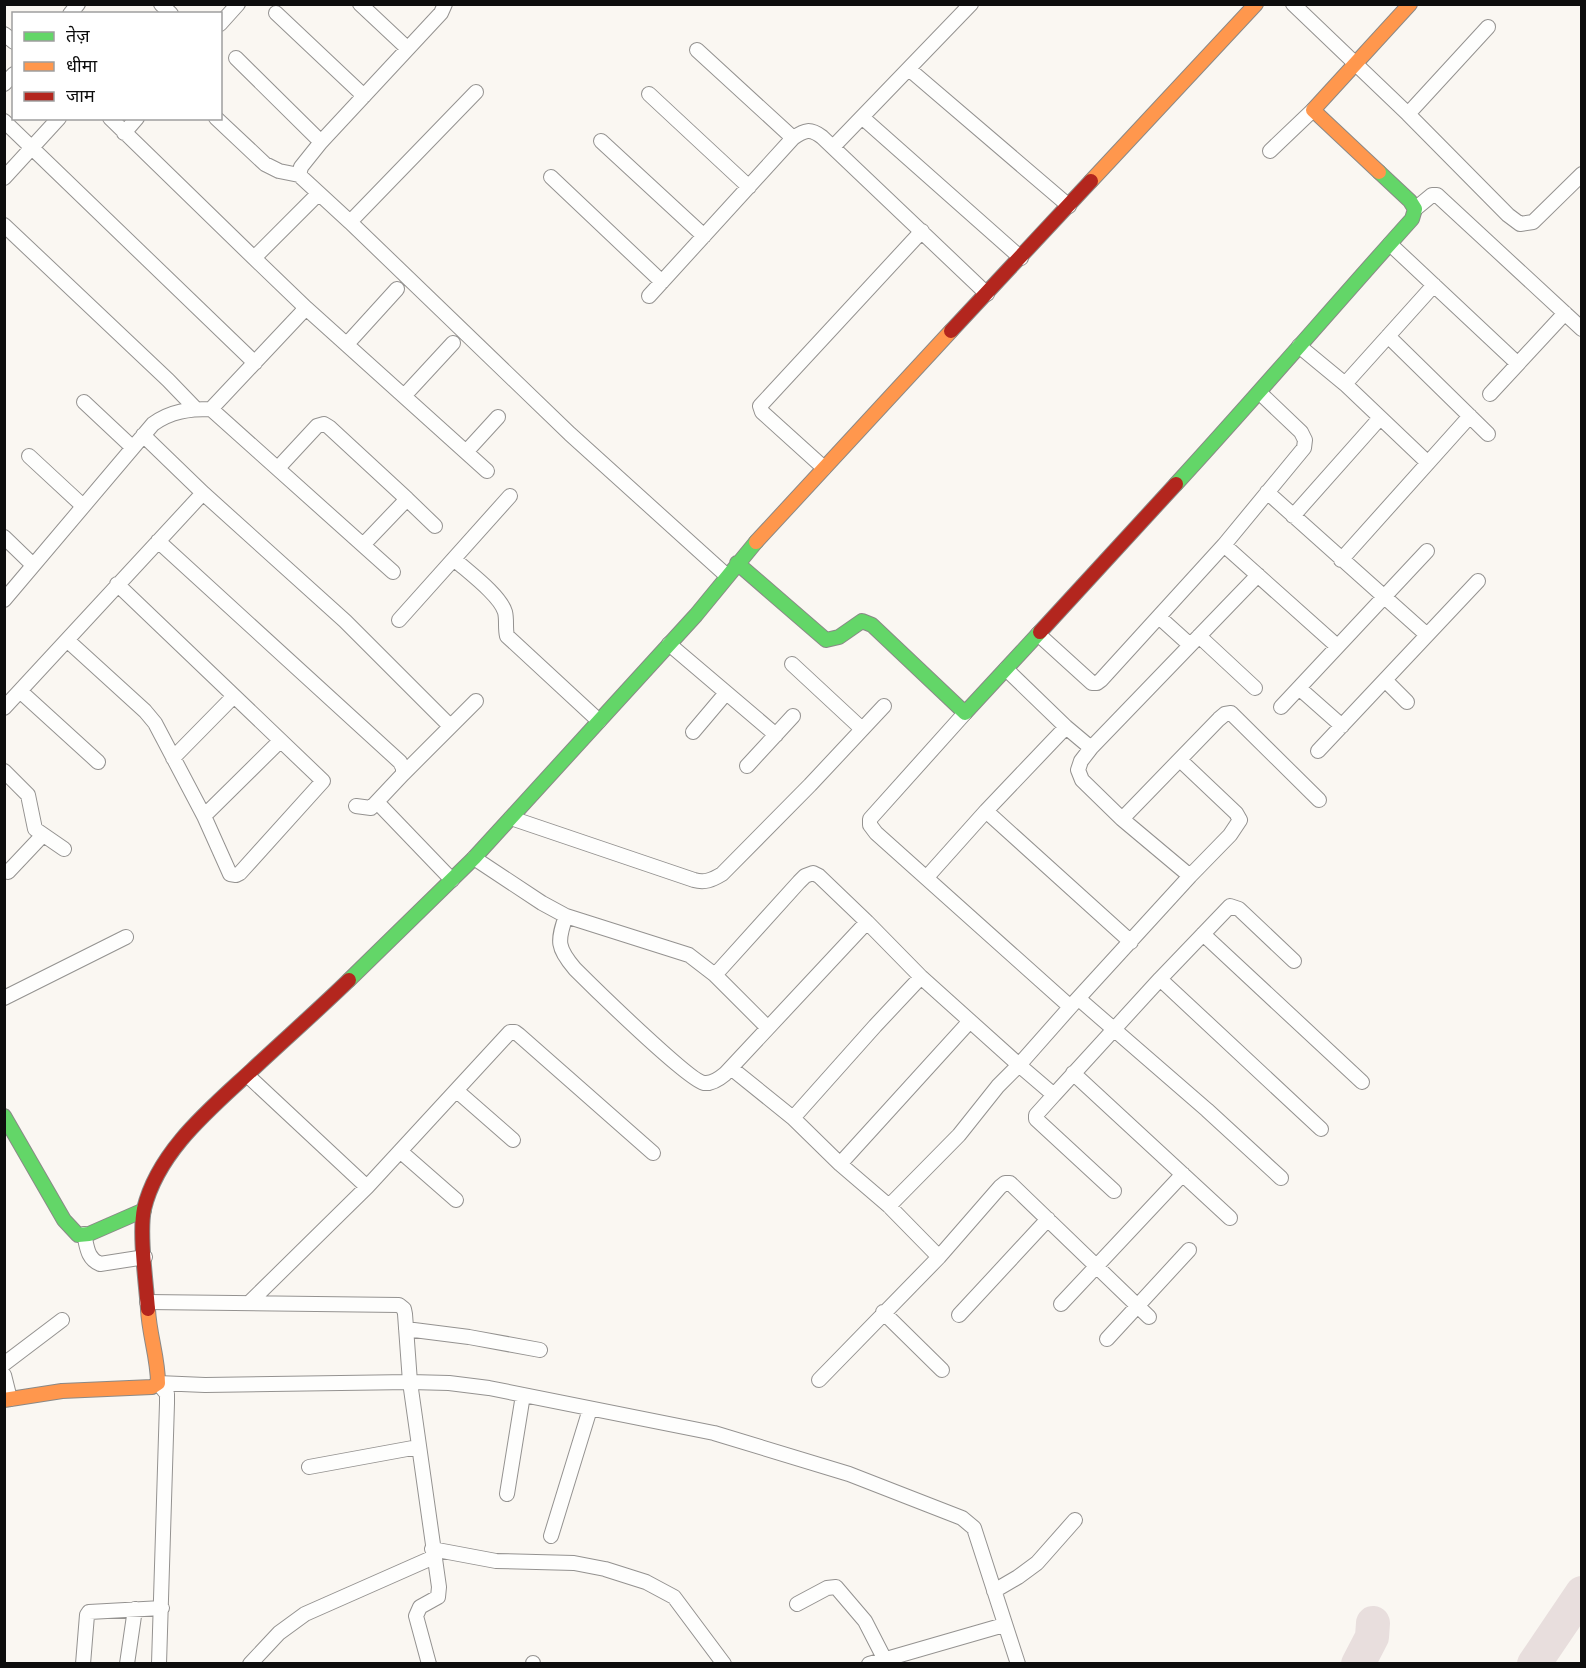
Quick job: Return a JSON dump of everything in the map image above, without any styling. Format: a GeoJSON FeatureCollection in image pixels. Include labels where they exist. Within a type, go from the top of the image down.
{"type":"FeatureCollection","features":[{"type":"Feature","properties":{"kind":"street"},"geometry":{"type":"LineString","coordinates":[[222,22],[238,4]]}},
{"type":"Feature","properties":{"kind":"street"},"geometry":{"type":"LineString","coordinates":[[360,4],[407,48]]}},
{"type":"Feature","properties":{"kind":"street"},"geometry":{"type":"LineString","coordinates":[[833,147],[910,70],[971,4]]}},
{"type":"Feature","properties":{"kind":"street"},"geometry":{"type":"LineString","coordinates":[[162,1662],[167,1403],[166,1394],[158,1383],[149,1328],[144,1210],[156,1176],[171,1153],[209,1110],[411,921],[474,858],[696,615],[736,563],[1256,4]]}},
{"type":"Feature","properties":{"kind":"street"},"geometry":{"type":"LineString","coordinates":[[1293,4],[1408,114],[1508,215],[1520,224],[1533,222],[1581,174]]}},
{"type":"Feature","properties":{"kind":"street"},"geometry":{"type":"LineString","coordinates":[[1270,151],[1313,110],[1410,4]]}},
{"type":"Feature","properties":{"kind":"street"},"geometry":{"type":"LineString","coordinates":[[299,175],[301,167],[321,142],[443,7]]}},
{"type":"Feature","properties":{"kind":"street"},"geometry":{"type":"LineString","coordinates":[[276,13],[364,96]]}},
{"type":"Feature","properties":{"kind":"street"},"geometry":{"type":"LineString","coordinates":[[1408,114],[1488,27]]}},
{"type":"Feature","properties":{"kind":"street"},"geometry":{"type":"LineString","coordinates":[[697,50],[793,138]]}},
{"type":"Feature","properties":{"kind":"street"},"geometry":{"type":"LineString","coordinates":[[236,58],[321,142]]}},
{"type":"Feature","properties":{"kind":"street"},"geometry":{"type":"LineString","coordinates":[[910,70],[1069,206]]}},
{"type":"Feature","properties":{"kind":"street"},"geometry":{"type":"LineString","coordinates":[[350,222],[476,92]]}},
{"type":"Feature","properties":{"kind":"street"},"geometry":{"type":"LineString","coordinates":[[649,94],[749,187]]}},
{"type":"Feature","properties":{"kind":"street"},"geometry":{"type":"LineString","coordinates":[[1313,110],[1410,201],[1415,209]]}},
{"type":"Feature","properties":{"kind":"street"},"geometry":{"type":"LineString","coordinates":[[863,118],[1021,258]]}},
{"type":"Feature","properties":{"kind":"street"},"geometry":{"type":"LineString","coordinates":[[4,178],[57,120]]}},
{"type":"Feature","properties":{"kind":"street"},"geometry":{"type":"LineString","coordinates":[[112,120],[306,308],[488,471]]}},
{"type":"Feature","properties":{"kind":"street"},"geometry":{"type":"LineString","coordinates":[[124,133],[135,120]]}},
{"type":"Feature","properties":{"kind":"street"},"geometry":{"type":"LineString","coordinates":[[218,120],[265,164],[279,171],[299,175],[570,434],[726,576]]}},
{"type":"Feature","properties":{"kind":"street"},"geometry":{"type":"LineString","coordinates":[[4,121],[255,363]]}},
{"type":"Feature","properties":{"kind":"street"},"geometry":{"type":"LineString","coordinates":[[649,296],[793,138],[804,131],[813,130],[987,294]]}},
{"type":"Feature","properties":{"kind":"street"},"geometry":{"type":"LineString","coordinates":[[601,141],[704,236]]}},
{"type":"Feature","properties":{"kind":"street"},"geometry":{"type":"LineString","coordinates":[[551,177],[662,282]]}},
{"type":"Feature","properties":{"kind":"street"},"geometry":{"type":"LineString","coordinates":[[254,258],[318,194]]}},
{"type":"Feature","properties":{"kind":"street"},"geometry":{"type":"LineString","coordinates":[[1281,1178],[1113,1029],[1076,1002],[1066,1003],[876,833],[870,825],[870,819],[1260,393],[1412,219],[1415,209],[1432,195],[1437,195],[1581,329]]}},
{"type":"Feature","properties":{"kind":"street"},"geometry":{"type":"LineString","coordinates":[[4,225],[196,409]]}},
{"type":"Feature","properties":{"kind":"street"},"geometry":{"type":"LineString","coordinates":[[824,468],[762,412],[760,406],[922,231]]}},
{"type":"Feature","properties":{"kind":"street"},"geometry":{"type":"LineString","coordinates":[[1390,244],[1518,364]]}},
{"type":"Feature","properties":{"kind":"street"},"geometry":{"type":"LineString","coordinates":[[1345,384],[1434,285]]}},
{"type":"Feature","properties":{"kind":"street"},"geometry":{"type":"LineString","coordinates":[[346,344],[397,289]]}},
{"type":"Feature","properties":{"kind":"street"},"geometry":{"type":"LineString","coordinates":[[211,409],[306,308]]}},
{"type":"Feature","properties":{"kind":"street"},"geometry":{"type":"LineString","coordinates":[[1490,394],[1565,313]]}},
{"type":"Feature","properties":{"kind":"street"},"geometry":{"type":"LineString","coordinates":[[1388,336],[1488,434]]}},
{"type":"Feature","properties":{"kind":"street"},"geometry":{"type":"LineString","coordinates":[[404,396],[453,343]]}},
{"type":"Feature","properties":{"kind":"street"},"geometry":{"type":"LineString","coordinates":[[1299,346],[1345,384],[1428,463]]}},
{"type":"Feature","properties":{"kind":"street"},"geometry":{"type":"LineString","coordinates":[[1038,634],[1087,679],[1092,683],[1097,683],[1159,617],[1304,448],[1305,440],[1300,432],[1260,393]]}},
{"type":"Feature","properties":{"kind":"street"},"geometry":{"type":"LineString","coordinates":[[84,402],[132,447]]}},
{"type":"Feature","properties":{"kind":"street"},"geometry":{"type":"LineString","coordinates":[[4,600],[143,435],[165,416],[196,409],[211,409],[393,572]]}},
{"type":"Feature","properties":{"kind":"street"},"geometry":{"type":"LineString","coordinates":[[1341,560],[1470,416]]}},
{"type":"Feature","properties":{"kind":"street"},"geometry":{"type":"LineString","coordinates":[[466,452],[498,417]]}},
{"type":"Feature","properties":{"kind":"street"},"geometry":{"type":"LineString","coordinates":[[1293,516],[1380,418]]}},
{"type":"Feature","properties":{"kind":"street"},"geometry":{"type":"LineString","coordinates":[[278,468],[311,431],[324,424],[435,526]]}},
{"type":"Feature","properties":{"kind":"street"},"geometry":{"type":"LineString","coordinates":[[143,435],[203,493],[345,621],[450,726]]}},
{"type":"Feature","properties":{"kind":"street"},"geometry":{"type":"LineString","coordinates":[[29,456],[83,506]]}},
{"type":"Feature","properties":{"kind":"street"},"geometry":{"type":"LineString","coordinates":[[1267,492],[1427,635]]}},
{"type":"Feature","properties":{"kind":"street"},"geometry":{"type":"LineString","coordinates":[[4,708],[203,493]]}},
{"type":"Feature","properties":{"kind":"street"},"geometry":{"type":"LineString","coordinates":[[399,620],[510,496]]}},
{"type":"Feature","properties":{"kind":"street"},"geometry":{"type":"LineString","coordinates":[[363,545],[407,499]]}},
{"type":"Feature","properties":{"kind":"street"},"geometry":{"type":"LineString","coordinates":[[4,537],[33,565]]}},
{"type":"Feature","properties":{"kind":"street"},"geometry":{"type":"LineString","coordinates":[[158,541],[400,762],[403,774]]}},
{"type":"Feature","properties":{"kind":"street"},"geometry":{"type":"LineString","coordinates":[[1224,544],[1337,646]]}},
{"type":"Feature","properties":{"kind":"street"},"geometry":{"type":"LineString","coordinates":[[1281,707],[1427,551]]}},
{"type":"Feature","properties":{"kind":"street"},"geometry":{"type":"LineString","coordinates":[[454,560],[490,591],[502,605],[505,612],[507,636],[599,721]]}},
{"type":"Feature","properties":{"kind":"street"},"geometry":{"type":"LineString","coordinates":[[736,563],[826,640],[839,637],[862,621],[872,625],[965,713]]}},
{"type":"Feature","properties":{"kind":"street"},"geometry":{"type":"LineString","coordinates":[[1190,876],[1122,819],[1082,780],[1078,770],[1081,761],[1091,748],[1258,575]]}},
{"type":"Feature","properties":{"kind":"street"},"geometry":{"type":"LineString","coordinates":[[1318,751],[1478,581]]}},
{"type":"Feature","properties":{"kind":"street"},"geometry":{"type":"LineString","coordinates":[[67,640],[145,711],[174,758],[204,816],[230,874],[240,873],[323,781],[117,584]]}},
{"type":"Feature","properties":{"kind":"street"},"geometry":{"type":"LineString","coordinates":[[1159,617],[1256,688]]}},
{"type":"Feature","properties":{"kind":"street"},"geometry":{"type":"LineString","coordinates":[[669,644],[776,735]]}},
{"type":"Feature","properties":{"kind":"street"},"geometry":{"type":"LineString","coordinates":[[792,664],[862,729]]}},
{"type":"Feature","properties":{"kind":"street"},"geometry":{"type":"LineString","coordinates":[[1006,669],[1091,748]]}},
{"type":"Feature","properties":{"kind":"street"},"geometry":{"type":"LineString","coordinates":[[1385,680],[1407,702]]}},
{"type":"Feature","properties":{"kind":"street"},"geometry":{"type":"LineString","coordinates":[[1299,688],[1342,726]]}},
{"type":"Feature","properties":{"kind":"street"},"geometry":{"type":"LineString","coordinates":[[20,691],[98,762]]}},
{"type":"Feature","properties":{"kind":"street"},"geometry":{"type":"LineString","coordinates":[[693,732],[726,693]]}},
{"type":"Feature","properties":{"kind":"street"},"geometry":{"type":"LineString","coordinates":[[174,758],[234,696]]}},
{"type":"Feature","properties":{"kind":"street"},"geometry":{"type":"LineString","coordinates":[[356,806],[371,808],[476,701]]}},
{"type":"Feature","properties":{"kind":"street"},"geometry":{"type":"LineString","coordinates":[[511,818],[694,880],[702,882],[712,880],[722,874],[810,785],[884,706]]}},
{"type":"Feature","properties":{"kind":"street"},"geometry":{"type":"LineString","coordinates":[[1122,819],[1219,719],[1231,713],[1319,800]]}},
{"type":"Feature","properties":{"kind":"street"},"geometry":{"type":"LineString","coordinates":[[747,766],[794,716]]}},
{"type":"Feature","properties":{"kind":"street"},"geometry":{"type":"LineString","coordinates":[[927,877],[1066,727]]}},
{"type":"Feature","properties":{"kind":"street"},"geometry":{"type":"LineString","coordinates":[[204,816],[280,741]]}},
{"type":"Feature","properties":{"kind":"street"},"geometry":{"type":"LineString","coordinates":[[889,1206],[959,1135],[998,1086],[1230,835],[1240,820],[1236,813],[1180,760]]}},
{"type":"Feature","properties":{"kind":"street"},"geometry":{"type":"LineString","coordinates":[[4,771],[28,795],[35,829],[64,849]]}},
{"type":"Feature","properties":{"kind":"street"},"geometry":{"type":"LineString","coordinates":[[377,802],[452,879]]}},
{"type":"Feature","properties":{"kind":"street"},"geometry":{"type":"LineString","coordinates":[[986,811],[1131,942]]}},
{"type":"Feature","properties":{"kind":"street"},"geometry":{"type":"LineString","coordinates":[[8,872],[42,836]]}},
{"type":"Feature","properties":{"kind":"street"},"geometry":{"type":"LineString","coordinates":[[474,858],[542,903],[566,916],[688,955],[715,975],[767,1027]]}},
{"type":"Feature","properties":{"kind":"street"},"geometry":{"type":"LineString","coordinates":[[715,975],[799,882],[813,873],[819,876],[867,922],[921,977],[1054,1095]]}},
{"type":"Feature","properties":{"kind":"street"},"geometry":{"type":"LineString","coordinates":[[1114,1191],[1036,1119],[1036,1115],[1113,1029],[1230,906],[1234,906],[1294,961]]}},
{"type":"Feature","properties":{"kind":"street"},"geometry":{"type":"LineString","coordinates":[[566,916],[559,944],[565,957],[592,986],[692,1077],[703,1083],[711,1083],[731,1068],[867,922]]}},
{"type":"Feature","properties":{"kind":"street"},"geometry":{"type":"LineString","coordinates":[[1203,934],[1362,1082]]}},
{"type":"Feature","properties":{"kind":"street"},"geometry":{"type":"LineString","coordinates":[[4,998],[126,937]]}},
{"type":"Feature","properties":{"kind":"street"},"geometry":{"type":"LineString","coordinates":[[793,1118],[921,977]]}},
{"type":"Feature","properties":{"kind":"street"},"geometry":{"type":"LineString","coordinates":[[1160,979],[1321,1129]]}},
{"type":"Feature","properties":{"kind":"street"},"geometry":{"type":"LineString","coordinates":[[840,1164],[970,1021]]}},
{"type":"Feature","properties":{"kind":"street"},"geometry":{"type":"LineString","coordinates":[[250,1302],[366,1187],[510,1032],[515,1032],[653,1153]]}},
{"type":"Feature","properties":{"kind":"street"},"geometry":{"type":"LineString","coordinates":[[731,1068],[793,1118],[840,1164],[889,1206],[939,1257]]}},
{"type":"Feature","properties":{"kind":"street"},"geometry":{"type":"LineString","coordinates":[[1073,1073],[1230,1218]]}},
{"type":"Feature","properties":{"kind":"street"},"geometry":{"type":"LineString","coordinates":[[247,1075],[366,1187]]}},
{"type":"Feature","properties":{"kind":"street"},"geometry":{"type":"LineString","coordinates":[[457,1091],[513,1140]]}},
{"type":"Feature","properties":{"kind":"street"},"geometry":{"type":"LineString","coordinates":[[4,1116],[64,1220],[78,1235],[89,1234],[144,1210]]}},
{"type":"Feature","properties":{"kind":"street"},"geometry":{"type":"LineString","coordinates":[[400,1151],[456,1200]]}},
{"type":"Feature","properties":{"kind":"street"},"geometry":{"type":"LineString","coordinates":[[1061,1304],[1183,1174]]}},
{"type":"Feature","properties":{"kind":"street"},"geometry":{"type":"LineString","coordinates":[[819,1380],[939,1257],[1005,1183],[1014,1185],[1149,1317]]}},
{"type":"Feature","properties":{"kind":"street"},"geometry":{"type":"LineString","coordinates":[[959,1315],[1048,1219]]}},
{"type":"Feature","properties":{"kind":"street"},"geometry":{"type":"LineString","coordinates":[[84,1234],[89,1255],[100,1264],[145,1257]]}},
{"type":"Feature","properties":{"kind":"street"},"geometry":{"type":"LineString","coordinates":[[1107,1339],[1189,1250]]}},
{"type":"Feature","properties":{"kind":"street"},"geometry":{"type":"LineString","coordinates":[[147,1302],[399,1305],[404,1309],[418,1448],[439,1587],[438,1597],[420,1607],[416,1616],[429,1664]]}},
{"type":"Feature","properties":{"kind":"street"},"geometry":{"type":"LineString","coordinates":[[883,1312],[942,1370]]}},
{"type":"Feature","properties":{"kind":"street"},"geometry":{"type":"LineString","coordinates":[[4,1364],[62,1320]]}},
{"type":"Feature","properties":{"kind":"street"},"geometry":{"type":"LineString","coordinates":[[406,1329],[469,1337],[540,1350]]}},
{"type":"Feature","properties":{"kind":"street"},"geometry":{"type":"LineString","coordinates":[[4,1375],[7,1399],[62,1391],[152,1387],[158,1383],[216,1385],[449,1383],[523,1395],[735,1438],[849,1474],[962,1518],[974,1528],[1018,1664]]}},
{"type":"Feature","properties":{"kind":"street"},"geometry":{"type":"LineString","coordinates":[[507,1494],[523,1395]]}},
{"type":"Feature","properties":{"kind":"street"},"geometry":{"type":"LineString","coordinates":[[551,1536],[590,1409]]}},
{"type":"Feature","properties":{"kind":"street"},"geometry":{"type":"LineString","coordinates":[[309,1467],[418,1448]]}},
{"type":"Feature","properties":{"kind":"street"},"geometry":{"type":"LineString","coordinates":[[994,1591],[1037,1563],[1075,1520]]}},
{"type":"Feature","properties":{"kind":"street"},"geometry":{"type":"LineString","coordinates":[[250,1664],[279,1633],[305,1614],[433,1553],[496,1561],[574,1563],[605,1569],[646,1582],[674,1597],[724,1664]]}},
{"type":"Feature","properties":{"kind":"street"},"geometry":{"type":"LineString","coordinates":[[797,1604],[827,1588],[836,1587],[865,1621],[884,1658]]}},
{"type":"Feature","properties":{"kind":"street"},"geometry":{"type":"LineString","coordinates":[[83,1664],[89,1612],[162,1608]]}},
{"type":"Feature","properties":{"kind":"street"},"geometry":{"type":"LineString","coordinates":[[127,1664],[135,1609]]}},
{"type":"Feature","properties":{"kind":"street"},"geometry":{"type":"LineString","coordinates":[[869,1664],[1004,1625]]}},
{"type":"Feature","properties":{"kind":"taxiway"},"geometry":{"type":"LineString","coordinates":[[1534,1664],[1582,1593]]}},
{"type":"Feature","properties":{"kind":"taxiway"},"geometry":{"type":"LineString","coordinates":[[1358,1664],[1372,1637],[1373,1623]]}},
{"type":"Feature","properties":{"kind":"traffic: fast"},"geometry":{"type":"LineString","coordinates":[[1176,484],[1412,219],[1415,209],[1410,201],[1379,172]]}},
{"type":"Feature","properties":{"kind":"traffic: fast"},"geometry":{"type":"LineString","coordinates":[[349,980],[474,858],[696,615],[756,542]]}},
{"type":"Feature","properties":{"kind":"traffic: fast"},"geometry":{"type":"LineString","coordinates":[[737,563],[826,640],[839,637],[862,621],[872,625],[965,713],[1040,632]]}},
{"type":"Feature","properties":{"kind":"traffic: fast"},"geometry":{"type":"LineString","coordinates":[[4,1116],[64,1220],[78,1235],[89,1234],[144,1210]]}},
{"type":"Feature","properties":{"kind":"traffic: slow"},"geometry":{"type":"LineString","coordinates":[[1091,181],[1256,4]]}},
{"type":"Feature","properties":{"kind":"traffic: slow"},"geometry":{"type":"LineString","coordinates":[[1379,172],[1313,110],[1410,4]]}},
{"type":"Feature","properties":{"kind":"traffic: slow"},"geometry":{"type":"LineString","coordinates":[[756,542],[951,331]]}},
{"type":"Feature","properties":{"kind":"traffic: slow"},"geometry":{"type":"LineString","coordinates":[[4,1400],[62,1391],[152,1387],[158,1383],[158,1374],[148,1309]]}},
{"type":"Feature","properties":{"kind":"traffic: jam"},"geometry":{"type":"LineString","coordinates":[[951,331],[1091,181]]}},
{"type":"Feature","properties":{"kind":"traffic: jam"},"geometry":{"type":"LineString","coordinates":[[1040,632],[1176,484]]}},
{"type":"Feature","properties":{"kind":"traffic: jam"},"geometry":{"type":"LineString","coordinates":[[148,1309],[143,1219],[151,1188],[161,1168],[173,1150],[203,1116],[349,980]]}}]}
